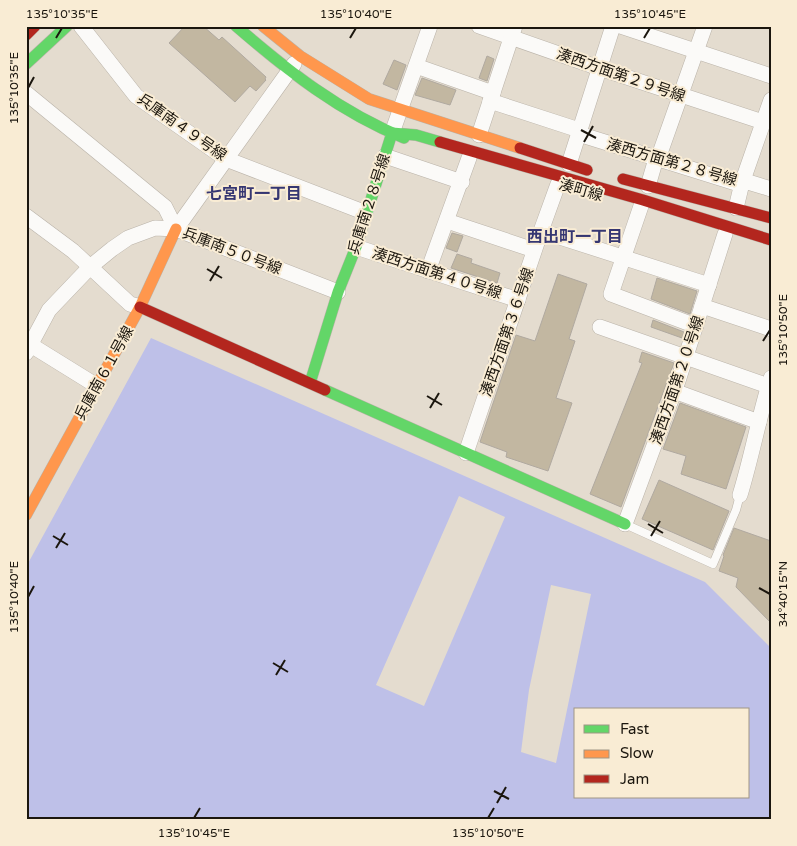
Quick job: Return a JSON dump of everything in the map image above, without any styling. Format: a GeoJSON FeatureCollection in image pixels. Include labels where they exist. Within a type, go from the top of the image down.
{"type":"FeatureCollection","features":[{"type":"Feature","properties":{"kind":"street"},"geometry":{"type":"LineString","coordinates":[[26,35],[35,26]]}},
{"type":"Feature","properties":{"kind":"street"},"geometry":{"type":"LineString","coordinates":[[26,64],[67,26]]}},
{"type":"Feature","properties":{"kind":"street","name":"兵庫南４９号線"},"geometry":{"type":"LineString","coordinates":[[80,26],[136,96],[226,159],[366,213]]}},
{"type":"Feature","properties":{"kind":"street","name":"湊町線"},"geometry":{"type":"LineString","coordinates":[[236,26],[289,72],[357,116],[392,133],[469,158],[641,206],[771,248]]}},
{"type":"Feature","properties":{"kind":"street","name":"湊町線"},"geometry":{"type":"LineString","coordinates":[[263,26],[300,56],[369,99],[605,175],[771,218]]}},
{"type":"Feature","properties":{"kind":"street","name":"兵庫南２８号線"},"geometry":{"type":"LineString","coordinates":[[310,383],[338,292],[356,247],[392,133],[430,26]]}},
{"type":"Feature","properties":{"kind":"street","name":"湊西方面第２９号線"},"geometry":{"type":"LineString","coordinates":[[480,26],[513,32],[599,68],[681,96],[766,119]]}},
{"type":"Feature","properties":{"kind":"street"},"geometry":{"type":"LineString","coordinates":[[569,164],[613,26]]}},
{"type":"Feature","properties":{"kind":"street"},"geometry":{"type":"LineString","coordinates":[[620,26],[771,76]]}},
{"type":"Feature","properties":{"kind":"street"},"geometry":{"type":"LineString","coordinates":[[648,186],[654,162],[681,96],[705,26]]}},
{"type":"Feature","properties":{"kind":"street"},"geometry":{"type":"LineString","coordinates":[[479,135],[513,32]]}},
{"type":"Feature","properties":{"kind":"street"},"geometry":{"type":"LineString","coordinates":[[96,386],[28,347],[49,310],[90,267],[128,238],[155,228],[176,229],[300,56]]}},
{"type":"Feature","properties":{"kind":"street","name":"湊西方面第２８号線"},"geometry":{"type":"LineString","coordinates":[[416,66],[582,134],[736,183],[748,182],[771,189]]}},
{"type":"Feature","properties":{"kind":"street","name":"兵庫南５０号線"},"geometry":{"type":"LineString","coordinates":[[26,93],[165,207],[176,229],[338,292]]}},
{"type":"Feature","properties":{"kind":"street"},"geometry":{"type":"LineString","coordinates":[[736,208],[742,183],[766,119],[771,100]]}},
{"type":"Feature","properties":{"kind":"street","name":"湊町線"},"geometry":{"type":"LineString","coordinates":[[401,109],[418,129],[486,149],[525,166]]}},
{"type":"Feature","properties":{"kind":"street","name":"湊町線"},"geometry":{"type":"LineString","coordinates":[[392,133],[416,135],[643,200],[771,240]]}},
{"type":"Feature","properties":{"kind":"street"},"geometry":{"type":"LineString","coordinates":[[385,156],[462,182]]}},
{"type":"Feature","properties":{"kind":"street"},"geometry":{"type":"LineString","coordinates":[[428,271],[462,182],[469,158]]}},
{"type":"Feature","properties":{"kind":"street","name":"湊西方面第３６号線"},"geometry":{"type":"LineString","coordinates":[[466,453],[558,184]]}},
{"type":"Feature","properties":{"kind":"street"},"geometry":{"type":"LineString","coordinates":[[641,206],[611,294],[696,326]]}},
{"type":"Feature","properties":{"kind":"street"},"geometry":{"type":"LineString","coordinates":[[26,216],[73,251],[130,304],[140,306],[625,524]]}},
{"type":"Feature","properties":{"kind":"street"},"geometry":{"type":"LineString","coordinates":[[447,221],[534,250]]}},
{"type":"Feature","properties":{"kind":"street","name":"兵庫南６１号線"},"geometry":{"type":"LineString","coordinates":[[26,515],[140,306],[176,229]]}},
{"type":"Feature","properties":{"kind":"street"},"geometry":{"type":"LineString","coordinates":[[541,231],[709,285]]}},
{"type":"Feature","properties":{"kind":"street","name":"湊西方面第２０号線"},"geometry":{"type":"LineString","coordinates":[[625,524],[674,392],[725,234]]}},
{"type":"Feature","properties":{"kind":"street","name":"湊西方面第４０号線"},"geometry":{"type":"LineString","coordinates":[[356,247],[518,300]]}},
{"type":"Feature","properties":{"kind":"street"},"geometry":{"type":"LineString","coordinates":[[702,306],[771,329]]}},
{"type":"Feature","properties":{"kind":"street"},"geometry":{"type":"LineString","coordinates":[[600,327],[770,384],[758,422],[751,457],[740,494]]}},
{"type":"Feature","properties":{"kind":"street"},"geometry":{"type":"LineString","coordinates":[[674,392],[758,422]]}},
{"type":"Feature","properties":{"kind":"lane"},"geometry":{"type":"LineString","coordinates":[[625,524],[713,564],[736,510],[740,494]]}},
{"type":"Feature","properties":{"kind":"water"},"geometry":{"type":"Polygon","coordinates":[[[151,338],[705,582],[771,648],[771,820],[26,820],[26,567],[151,338]],[[459,496],[376,685],[424,706],[505,517],[459,496]],[[551,585],[529,690],[521,752],[556,763],[591,594],[551,585]]]}},
{"type":"Feature","properties":{"kind":"building"},"geometry":{"type":"Polygon","coordinates":[[[185,26],[203,26],[219,40],[222,37],[266,77],[266,80],[256,91],[250,86],[235,102],[169,43],[185,26]]]}},
{"type":"Feature","properties":{"kind":"building"},"geometry":{"type":"Polygon","coordinates":[[[487,56],[494,59],[487,81],[479,78],[487,56]]]}},
{"type":"Feature","properties":{"kind":"building"},"geometry":{"type":"Polygon","coordinates":[[[394,60],[406,65],[397,90],[383,84],[394,60]]]}},
{"type":"Feature","properties":{"kind":"building"},"geometry":{"type":"Polygon","coordinates":[[[422,78],[456,90],[450,105],[415,95],[422,78]]]}},
{"type":"Feature","properties":{"kind":"building"},"geometry":{"type":"Polygon","coordinates":[[[452,233],[463,236],[457,252],[446,248],[452,233]]]}},
{"type":"Feature","properties":{"kind":"building"},"geometry":{"type":"Polygon","coordinates":[[[457,254],[472,259],[471,263],[500,273],[497,283],[451,268],[457,254]]]}},
{"type":"Feature","properties":{"kind":"building"},"geometry":{"type":"Polygon","coordinates":[[[558,274],[587,284],[569,339],[575,341],[556,398],[572,403],[548,471],[506,457],[507,452],[480,442],[516,335],[535,341],[558,274]]]}},
{"type":"Feature","properties":{"kind":"building"},"geometry":{"type":"Polygon","coordinates":[[[657,278],[697,291],[690,314],[651,299],[657,278]]]}},
{"type":"Feature","properties":{"kind":"building"},"geometry":{"type":"Polygon","coordinates":[[[653,320],[684,332],[682,338],[651,327],[653,320]]]}},
{"type":"Feature","properties":{"kind":"building"},"geometry":{"type":"Polygon","coordinates":[[[642,352],[674,363],[621,507],[590,494],[642,363],[639,362],[642,352]]]}},
{"type":"Feature","properties":{"kind":"building"},"geometry":{"type":"Polygon","coordinates":[[[680,403],[746,427],[726,489],[681,474],[686,456],[663,449],[680,403]]]}},
{"type":"Feature","properties":{"kind":"building"},"geometry":{"type":"Polygon","coordinates":[[[659,480],[729,511],[713,550],[642,519],[659,480]]]}},
{"type":"Feature","properties":{"kind":"building"},"geometry":{"type":"Polygon","coordinates":[[[734,528],[771,541],[771,623],[736,587],[738,578],[719,571],[734,528]]]}},
{"type":"Feature","properties":{"kind":"traffic: fast"},"geometry":{"type":"LineString","coordinates":[[26,64],[67,26]]}},
{"type":"Feature","properties":{"kind":"traffic: fast"},"geometry":{"type":"LineString","coordinates":[[236,26],[275,59],[336,103],[381,128],[404,138]]}},
{"type":"Feature","properties":{"kind":"traffic: fast"},"geometry":{"type":"LineString","coordinates":[[310,383],[338,292],[356,247],[392,133],[416,135],[440,142]]}},
{"type":"Feature","properties":{"kind":"traffic: fast"},"geometry":{"type":"LineString","coordinates":[[325,390],[625,524]]}},
{"type":"Feature","properties":{"kind":"traffic: slow"},"geometry":{"type":"LineString","coordinates":[[263,26],[300,56],[369,99],[520,148]]}},
{"type":"Feature","properties":{"kind":"traffic: slow"},"geometry":{"type":"LineString","coordinates":[[26,515],[140,307],[176,229]]}},
{"type":"Feature","properties":{"kind":"traffic: jam"},"geometry":{"type":"LineString","coordinates":[[26,35],[35,26]]}},
{"type":"Feature","properties":{"kind":"traffic: jam"},"geometry":{"type":"LineString","coordinates":[[440,142],[643,200],[771,240]]}},
{"type":"Feature","properties":{"kind":"traffic: jam"},"geometry":{"type":"LineString","coordinates":[[520,148],[587,170]]}},
{"type":"Feature","properties":{"kind":"traffic: jam"},"geometry":{"type":"LineString","coordinates":[[623,179],[771,218]]}},
{"type":"Feature","properties":{"kind":"traffic: jam"},"geometry":{"type":"LineString","coordinates":[[140,307],[325,390]]}},
{"type":"Feature","properties":{"kind":"district","name":"七宮町一丁目"},"geometry":{"type":"Point","coordinates":[254,193]}},
{"type":"Feature","properties":{"kind":"district","name":"西出町一丁目"},"geometry":{"type":"Point","coordinates":[575,236]}}]}
